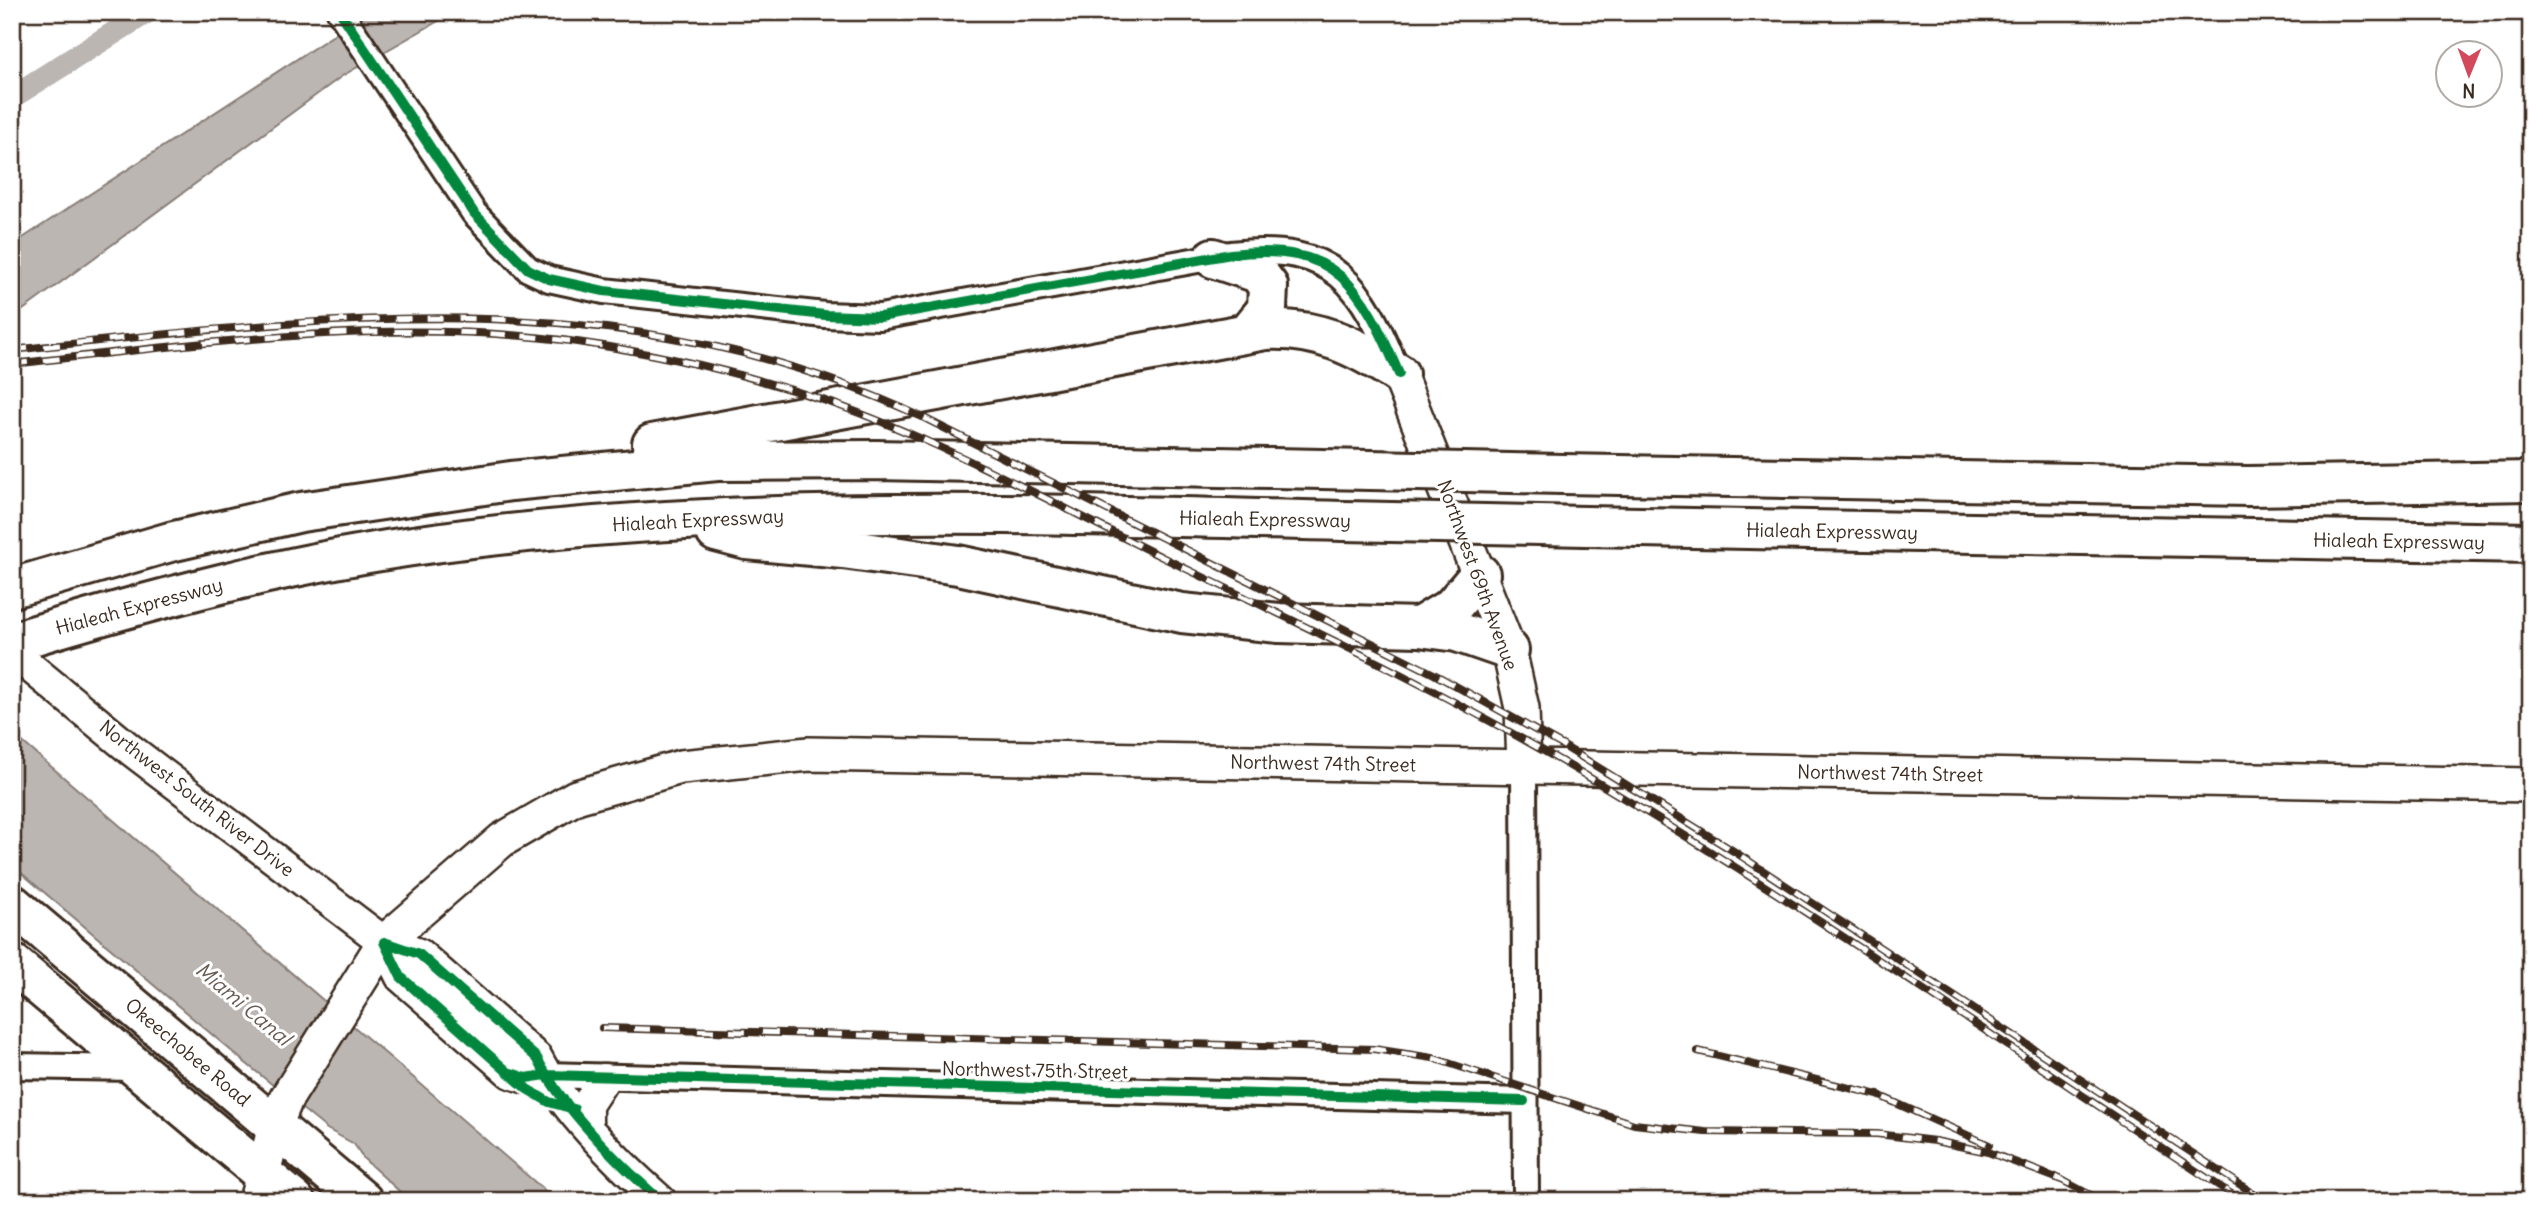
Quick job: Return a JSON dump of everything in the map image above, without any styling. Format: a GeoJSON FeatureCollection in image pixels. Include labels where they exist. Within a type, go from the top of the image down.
{"type":"FeatureCollection","features":[{"type":"Feature","properties":{"kind":"main road"},"geometry":{"type":"LineString","coordinates":[[1213,258],[1258,273],[1268,286],[1267,309],[1248,332]]}},
{"type":"Feature","properties":{"kind":"main road"},"geometry":{"type":"LineString","coordinates":[[581,473],[645,445],[964,388],[1248,332],[1283,329],[1314,333],[1362,350],[1399,374]]}},
{"type":"Feature","properties":{"kind":"main road","name":"Northwest 69th Avenue"},"geometry":{"type":"LineString","coordinates":[[1399,374],[1509,650],[1522,708],[1524,767]]}},
{"type":"Feature","properties":{"kind":"main road"},"geometry":{"type":"LineString","coordinates":[[12,588],[170,542],[300,512],[581,473],[717,461],[876,460],[2269,486],[2531,481]]}},
{"type":"Feature","properties":{"kind":"main road","name":"Hialeah Expressway"},"geometry":{"type":"LineString","coordinates":[[12,642],[236,579],[432,543],[667,520],[775,514],[1037,514],[2531,543]]}},
{"type":"Feature","properties":{"kind":"main road"},"geometry":{"type":"LineString","coordinates":[[667,520],[747,540],[855,550],[958,565],[1182,613],[1265,622],[1419,626],[1457,632],[1509,650]]}},
{"type":"Feature","properties":{"kind":"main road"},"geometry":{"type":"LineString","coordinates":[[1419,626],[1452,607],[1480,574]]}},
{"type":"Feature","properties":{"kind":"main road","name":"Northwest 74th Street"},"geometry":{"type":"LineString","coordinates":[[259,1186],[281,1112],[359,977],[384,942],[502,841],[576,797],[681,767],[809,754],[2531,785]]}},
{"type":"Feature","properties":{"kind":"main road","name":"Okeechobee Road"},"geometry":{"type":"LineString","coordinates":[[12,904],[281,1112],[363,1201]]}},
{"type":"Feature","properties":{"kind":"main road"},"geometry":{"type":"LineString","coordinates":[[12,963],[135,1068],[259,1186],[295,1201]]}},
{"type":"Feature","properties":{"kind":"street","name":"Northwest 69th Avenue"},"geometry":{"type":"LineString","coordinates":[[340,13],[491,234],[527,269],[575,286],[825,315],[880,317],[1213,258],[1283,251],[1325,265],[1348,282],[1364,301],[1399,374]]}},
{"type":"Feature","properties":{"kind":"street","name":"Northwest South River Drive"},"geometry":{"type":"LineString","coordinates":[[12,652],[131,750],[384,942],[419,954],[537,1058],[546,1075],[587,1125],[634,1177],[661,1201]]}},
{"type":"Feature","properties":{"kind":"street","name":"Northwest 69th Avenue"},"geometry":{"type":"LineString","coordinates":[[1524,767],[1526,1201]]}},
{"type":"Feature","properties":{"kind":"street"},"geometry":{"type":"LineString","coordinates":[[12,1066],[135,1068]]}},
{"type":"Feature","properties":{"kind":"street","name":"Northwest 75th Street"},"geometry":{"type":"LineString","coordinates":[[546,1075],[604,1079],[1076,1087],[1524,1101]]}},
{"type":"Feature","properties":{"kind":"street"},"geometry":{"type":"LineString","coordinates":[[587,1125],[587,1105],[604,1079]]}},
{"type":"Feature","properties":{"kind":"water"},"geometry":{"type":"Polygon","coordinates":[[[369,12],[454,12],[342,76],[12,318],[12,245],[369,12]]]}},
{"type":"Feature","properties":{"kind":"water","name":"Miami Canal"},"geometry":{"type":"Polygon","coordinates":[[[12,733],[557,1201],[410,1201],[364,1159],[354,1144],[327,1129],[242,1060],[12,865],[12,733]]]}},
{"type":"Feature","properties":{"kind":"waterway"},"geometry":{"type":"LineString","coordinates":[[12,97],[147,12]]}},
{"type":"Feature","properties":{"kind":"railway"},"geometry":{"type":"LineString","coordinates":[[12,350],[246,327],[360,320],[473,319],[586,326],[698,343],[810,373],[922,417],[1434,674],[1562,745],[1735,852],[2265,1201]]}},
{"type":"Feature","properties":{"kind":"railway"},"geometry":{"type":"LineString","coordinates":[[12,364],[294,336],[365,332],[506,335],[609,347],[704,366],[767,382],[872,418],[998,475],[1374,661],[1580,772],[1748,875],[2242,1201]]}},
{"type":"Feature","properties":{"kind":"railway"},"geometry":{"type":"LineString","coordinates":[[602,1028],[1374,1049],[1433,1058],[1634,1124],[1705,1132],[1877,1134],[1935,1141],[1988,1152],[2064,1181]]}},
{"type":"Feature","properties":{"kind":"railway"},"geometry":{"type":"LineString","coordinates":[[1698,1051],[1878,1095],[1989,1145]]}},
{"type":"Feature","properties":{"kind":"railway"},"geometry":{"type":"LineString","coordinates":[[2056,1177],[2102,1201]]}},
{"type":"Feature","properties":{"kind":"cycle path"},"geometry":{"type":"LineString","coordinates":[[340,12],[474,213],[528,269],[549,279],[604,291],[825,315],[880,317],[1231,254],[1267,252],[1297,255],[1321,263],[1340,276],[1357,294],[1372,316],[1399,374]]}},
{"type":"Feature","properties":{"kind":"cycle path"},"geometry":{"type":"LineString","coordinates":[[384,942],[419,954],[537,1058],[576,1116],[610,1153],[661,1201]]}},
{"type":"Feature","properties":{"kind":"cycle path"},"geometry":{"type":"LineString","coordinates":[[384,942],[401,977],[527,1089],[549,1102],[574,1109]]}},
{"type":"Feature","properties":{"kind":"cycle path"},"geometry":{"type":"LineString","coordinates":[[511,1073],[526,1078],[546,1075],[1524,1101]]}}]}
